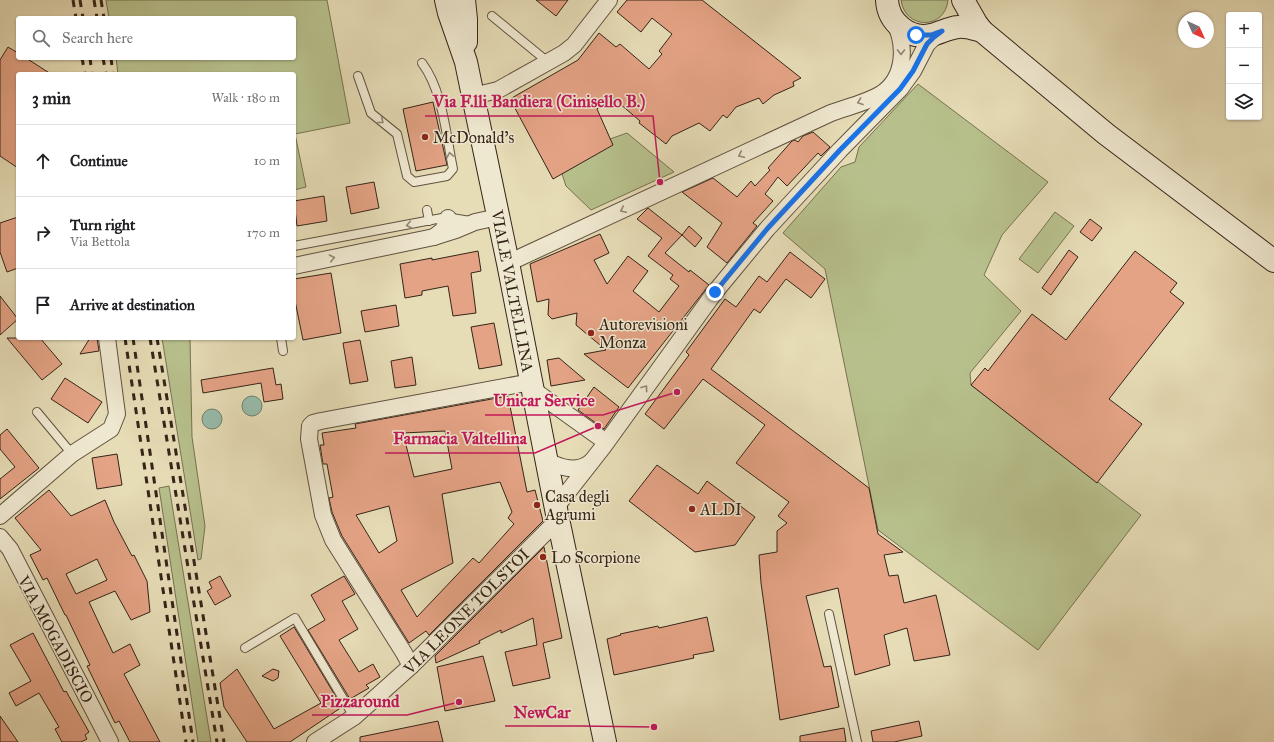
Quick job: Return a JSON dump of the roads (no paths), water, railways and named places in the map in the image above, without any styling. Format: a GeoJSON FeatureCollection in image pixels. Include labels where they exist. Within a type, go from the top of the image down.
{"type":"FeatureCollection","features":[{"type":"Feature","properties":{"kind":"main road","name":"VIALE VALTELLINA"},"geometry":{"type":"LineString","coordinates":[[446,0],[466,62],[508,263],[546,461],[605,742]]}},
{"type":"Feature","properties":{"kind":"main road","name":"VIALE VALTELLINA"},"geometry":{"type":"LineString","coordinates":[[464,0],[466,20],[466,62]]}},
{"type":"Feature","properties":{"kind":"main road"},"geometry":{"type":"LineString","coordinates":[[942,31],[954,20],[962,2]]}},
{"type":"Feature","properties":{"kind":"main road"},"geometry":{"type":"LineString","coordinates":[[962,2],[982,31],[1106,134],[1274,261]]}},
{"type":"Feature","properties":{"kind":"main road"},"geometry":{"type":"LineString","coordinates":[[888,6],[902,29],[915,35],[931,35],[962,27],[982,31]]}},
{"type":"Feature","properties":{"kind":"street"},"geometry":{"type":"LineString","coordinates":[[473,96],[498,90],[564,53],[574,45],[609,0]]}},
{"type":"Feature","properties":{"kind":"street"},"geometry":{"type":"LineString","coordinates":[[508,263],[831,113],[881,94],[893,83],[900,67],[902,57],[898,29],[888,6]]}},
{"type":"Feature","properties":{"kind":"street","name":"VIA LEONE TOLSTOI"},"geometry":{"type":"LineString","coordinates":[[315,742],[354,716],[411,666],[557,514],[591,462],[715,292],[767,229],[840,150],[900,89],[916,67],[927,44],[942,31]]}},
{"type":"Feature","properties":{"kind":"street"},"geometry":{"type":"LineString","coordinates":[[296,266],[434,237],[475,222],[498,217]]}},
{"type":"Feature","properties":{"kind":"street"},"geometry":{"type":"LineString","coordinates":[[434,237],[443,230],[448,218]]}},
{"type":"Feature","properties":{"kind":"street"},"geometry":{"type":"LineString","coordinates":[[0,516],[72,454],[111,429],[117,414],[107,340]]}},
{"type":"Feature","properties":{"kind":"street"},"geometry":{"type":"LineString","coordinates":[[411,666],[334,540],[323,515],[309,439],[310,426],[313,423],[321,421],[532,385],[606,442]]}},
{"type":"Feature","properties":{"kind":"street"},"geometry":{"type":"LineString","coordinates":[[546,461],[559,467],[575,469],[582,468],[591,462]]}},
{"type":"Feature","properties":{"kind":"street","name":"VIA MOGADISCIO"},"geometry":{"type":"LineString","coordinates":[[0,537],[10,549],[110,742]]}},
{"type":"Feature","properties":{"kind":"lane"},"geometry":{"type":"LineString","coordinates":[[492,16],[548,62]]}},
{"type":"Feature","properties":{"kind":"lane"},"geometry":{"type":"LineString","coordinates":[[358,76],[371,113],[397,134],[407,176],[414,182],[447,176],[453,169],[437,91],[422,63]]}},
{"type":"Feature","properties":{"kind":"lane"},"geometry":{"type":"LineString","coordinates":[[427,210],[429,221]]}},
{"type":"Feature","properties":{"kind":"lane"},"geometry":{"type":"LineString","coordinates":[[296,246],[448,218],[475,222]]}},
{"type":"Feature","properties":{"kind":"lane"},"geometry":{"type":"LineString","coordinates":[[281,340],[283,351]]}},
{"type":"Feature","properties":{"kind":"lane"},"geometry":{"type":"LineString","coordinates":[[37,412],[72,454]]}},
{"type":"Feature","properties":{"kind":"lane"},"geometry":{"type":"LineString","coordinates":[[829,614],[857,742]]}},
{"type":"Feature","properties":{"kind":"lane"},"geometry":{"type":"LineString","coordinates":[[245,648],[295,618],[354,716]]}},
{"type":"Feature","properties":{"kind":"railway"},"geometry":{"type":"LineString","coordinates":[[73,0],[76,16]]}},
{"type":"Feature","properties":{"kind":"railway"},"geometry":{"type":"LineString","coordinates":[[80,0],[83,16]]}},
{"type":"Feature","properties":{"kind":"railway"},"geometry":{"type":"LineString","coordinates":[[94,0],[97,16]]}},
{"type":"Feature","properties":{"kind":"railway"},"geometry":{"type":"LineString","coordinates":[[101,0],[104,16]]}},
{"type":"Feature","properties":{"kind":"railway"},"geometry":{"type":"LineString","coordinates":[[82,60],[85,72]]}},
{"type":"Feature","properties":{"kind":"railway"},"geometry":{"type":"LineString","coordinates":[[90,60],[92,72]]}},
{"type":"Feature","properties":{"kind":"railway"},"geometry":{"type":"LineString","coordinates":[[103,60],[106,72]]}},
{"type":"Feature","properties":{"kind":"railway"},"geometry":{"type":"LineString","coordinates":[[111,60],[113,72]]}},
{"type":"Feature","properties":{"kind":"railway"},"geometry":{"type":"LineString","coordinates":[[125,340],[186,742]]}},
{"type":"Feature","properties":{"kind":"railway"},"geometry":{"type":"LineString","coordinates":[[133,340],[193,742]]}},
{"type":"Feature","properties":{"kind":"railway"},"geometry":{"type":"LineString","coordinates":[[150,340],[217,742]]}},
{"type":"Feature","properties":{"kind":"railway"},"geometry":{"type":"LineString","coordinates":[[157,340],[224,742]]}},
{"type":"Feature","properties":{"kind":"place","name":"McDonald's"},"geometry":{"type":"Point","coordinates":[425,137]}},
{"type":"Feature","properties":{"kind":"place","name":"Via F.lli Bandiera (Cinisello B.)"},"geometry":{"type":"Point","coordinates":[660,182]}},
{"type":"Feature","properties":{"kind":"place","name":"Autorevisioni Monza"},"geometry":{"type":"Point","coordinates":[591,333]}},
{"type":"Feature","properties":{"kind":"place","name":"Unicar Service"},"geometry":{"type":"Point","coordinates":[677,392]}},
{"type":"Feature","properties":{"kind":"place","name":"Farmacia Valtellina"},"geometry":{"type":"Point","coordinates":[598,426]}},
{"type":"Feature","properties":{"kind":"place","name":"Casa degli Agrumi"},"geometry":{"type":"Point","coordinates":[537,505]}},
{"type":"Feature","properties":{"kind":"place","name":"ALDI"},"geometry":{"type":"Point","coordinates":[692,509]}},
{"type":"Feature","properties":{"kind":"place","name":"Lo Scorpione"},"geometry":{"type":"Point","coordinates":[543,557]}},
{"type":"Feature","properties":{"kind":"place","name":"Pizzaround"},"geometry":{"type":"Point","coordinates":[459,702]}},
{"type":"Feature","properties":{"kind":"place","name":"NewCar"},"geometry":{"type":"Point","coordinates":[654,727]}}]}
